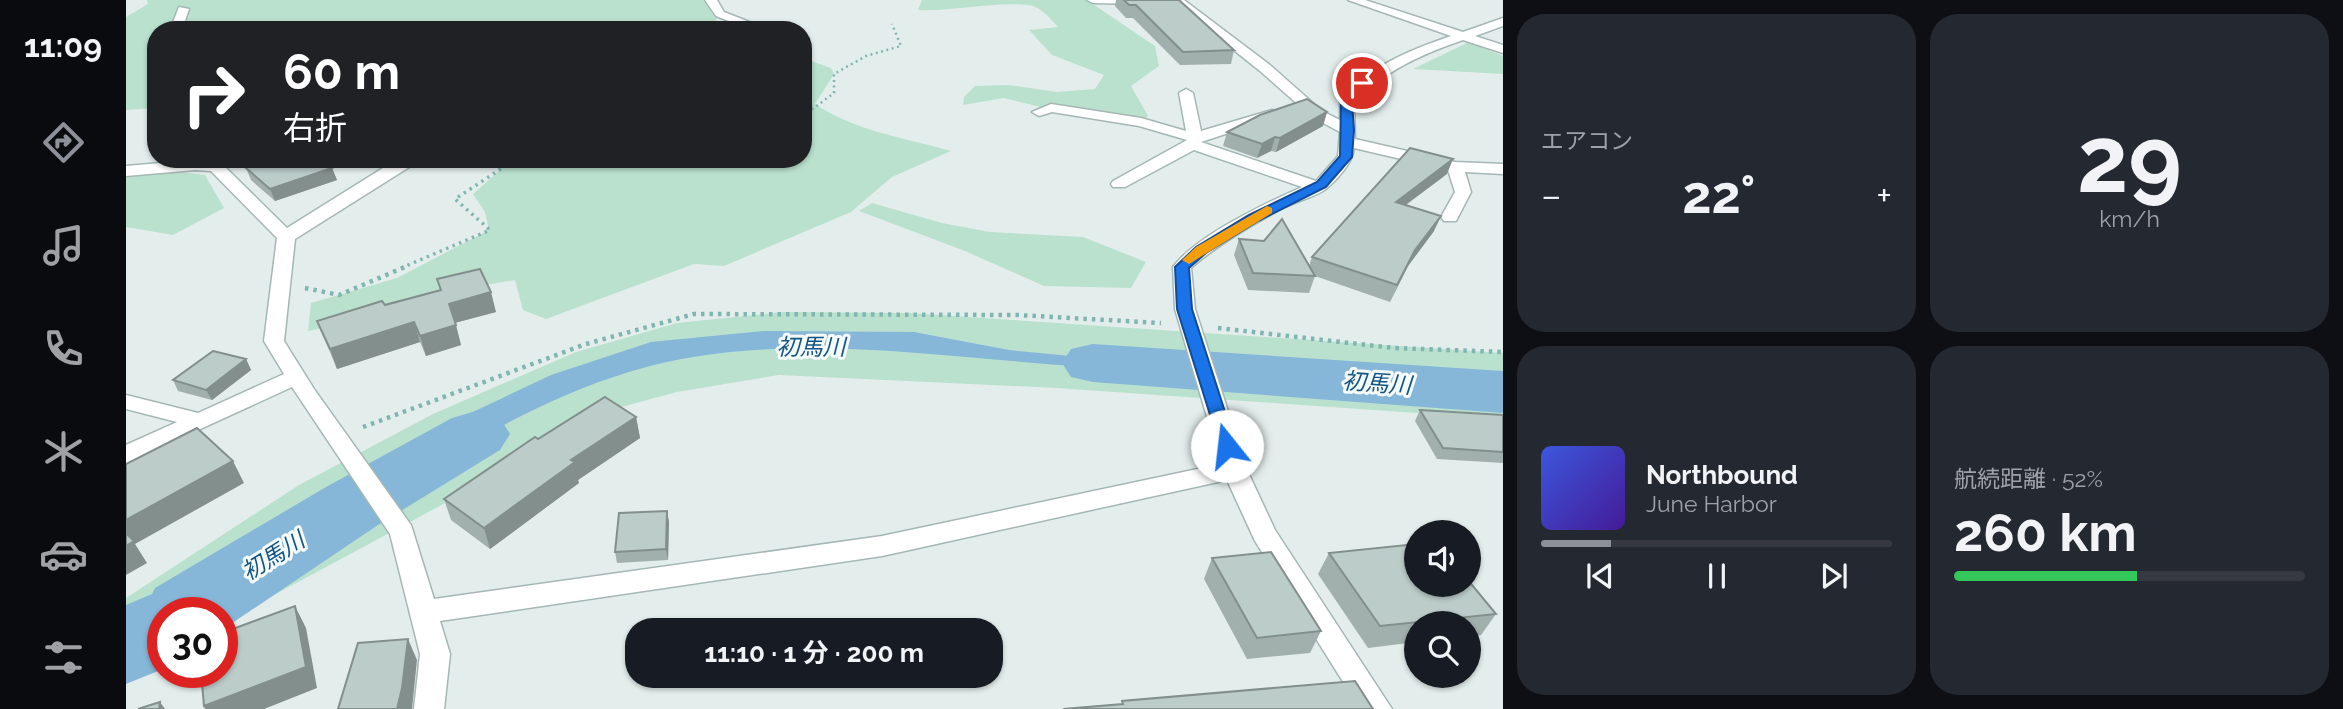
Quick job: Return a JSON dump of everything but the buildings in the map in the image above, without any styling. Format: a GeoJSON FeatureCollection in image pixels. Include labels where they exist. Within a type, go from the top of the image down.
{"type":"FeatureCollection","features":[{"type":"Feature","properties":{"kind":"street"},"geometry":{"type":"LineString","coordinates":[[711,0],[720,14],[739,21]]}},
{"type":"Feature","properties":{"kind":"street"},"geometry":{"type":"LineString","coordinates":[[1093,0],[1176,0],[1191,15],[1241,49],[1294,108]]}},
{"type":"Feature","properties":{"kind":"street"},"geometry":{"type":"LineString","coordinates":[[1354,0],[1468,35],[1503,49]]}},
{"type":"Feature","properties":{"kind":"street"},"geometry":{"type":"LineString","coordinates":[[179,21],[183,9]]}},
{"type":"Feature","properties":{"kind":"street"},"geometry":{"type":"LineString","coordinates":[[1377,709],[1264,534],[1235,470],[1189,325],[1182,267],[1201,250],[1230,232],[1278,204],[1317,187],[1346,157],[1347,102],[1362,83],[1388,66],[1503,22]]}},
{"type":"Feature","properties":{"kind":"street"},"geometry":{"type":"LineString","coordinates":[[1186,93],[1194,141]]}},
{"type":"Feature","properties":{"kind":"street"},"geometry":{"type":"LineString","coordinates":[[1039,112],[1051,108],[1141,122],[1317,187]]}},
{"type":"Feature","properties":{"kind":"street"},"geometry":{"type":"LineString","coordinates":[[1119,184],[1194,141],[1294,108],[1317,114],[1348,136],[1455,167],[1503,169]]}},
{"type":"Feature","properties":{"kind":"street"},"geometry":{"type":"LineString","coordinates":[[1450,217],[1464,192],[1455,167]]}},
{"type":"Feature","properties":{"kind":"street"},"geometry":{"type":"LineString","coordinates":[[126,171],[147,168]]}},
{"type":"Feature","properties":{"kind":"street"},"geometry":{"type":"LineString","coordinates":[[217,168],[286,237]]}},
{"type":"Feature","properties":{"kind":"street"},"geometry":{"type":"LineString","coordinates":[[286,237],[395,168]]}},
{"type":"Feature","properties":{"kind":"street"},"geometry":{"type":"LineString","coordinates":[[286,237],[274,341],[402,532],[435,654],[429,709]]}},
{"type":"Feature","properties":{"kind":"street"},"geometry":{"type":"LineString","coordinates":[[126,455],[296,377]]}},
{"type":"Feature","properties":{"kind":"street"},"geometry":{"type":"LineString","coordinates":[[126,401],[201,421]]}},
{"type":"Feature","properties":{"kind":"street"},"geometry":{"type":"LineString","coordinates":[[424,612],[882,546],[1235,470]]}},
{"type":"Feature","properties":{"kind":"path"},"geometry":{"type":"LineString","coordinates":[[812,109],[834,93],[834,74],[866,56],[901,46],[892,24]]}},
{"type":"Feature","properties":{"kind":"path"},"geometry":{"type":"LineString","coordinates":[[281,284],[339,295],[490,230],[455,199],[502,168]]}},
{"type":"Feature","properties":{"kind":"path"},"geometry":{"type":"LineString","coordinates":[[336,437],[586,344],[694,314],[1017,314],[1189,325],[1394,348],[1503,352]]}},
{"type":"Feature","properties":{"kind":"green space"},"geometry":{"type":"Polygon","coordinates":[[[147,0],[703,0],[720,14],[715,21],[147,21],[147,109],[126,110],[126,17],[148,4],[147,0]]]}},
{"type":"Feature","properties":{"kind":"green space"},"geometry":{"type":"Polygon","coordinates":[[[922,0],[1087,0],[1155,46],[1159,66],[1131,86],[1148,116],[1141,122],[1060,112],[1004,98],[963,105],[964,97],[975,86],[1009,85],[1057,92],[1095,89],[1104,75],[1052,55],[1029,30],[1058,27],[1033,6],[1007,4],[918,10],[922,0]]]}},
{"type":"Feature","properties":{"kind":"green space"},"geometry":{"type":"Polygon","coordinates":[[[1469,42],[1503,56],[1503,74],[1413,69],[1469,42]]]}},
{"type":"Feature","properties":{"kind":"green space"},"geometry":{"type":"Polygon","coordinates":[[[812,61],[831,68],[834,74],[815,104],[864,127],[951,151],[892,177],[851,212],[724,266],[694,264],[546,319],[523,310],[515,280],[446,292],[308,331],[311,303],[397,278],[489,230],[485,212],[473,194],[499,171],[497,168],[812,168],[812,61]]]}},
{"type":"Feature","properties":{"kind":"green space"},"geometry":{"type":"Polygon","coordinates":[[[153,169],[205,175],[224,208],[173,235],[126,227],[126,174],[153,169]]]}},
{"type":"Feature","properties":{"kind":"green space"},"geometry":{"type":"Polygon","coordinates":[[[872,203],[942,223],[990,232],[1083,237],[1146,262],[1131,288],[1044,286],[965,251],[859,211],[872,203]]]}},
{"type":"Feature","properties":{"kind":"green space"},"geometry":{"type":"Polygon","coordinates":[[[783,312],[910,313],[1503,353],[1503,419],[1057,388],[779,375],[677,392],[614,409],[238,614],[238,597],[147,597],[147,664],[126,675],[126,598],[299,485],[433,414],[576,352],[677,323],[783,312]]]}},
{"type":"Feature","properties":{"kind":"water"},"geometry":{"type":"Polygon","coordinates":[[[763,331],[914,332],[1009,350],[1173,366],[1178,369],[1055,365],[870,350],[808,348],[747,351],[687,358],[612,377],[507,423],[407,480],[394,455],[458,419],[551,375],[651,342],[763,331]]]}},
{"type":"Feature","properties":{"kind":"waterway","name":"初馬川"},"geometry":{"type":"LineString","coordinates":[[1093,363],[1503,392]]}},
{"type":"Feature","properties":{"kind":"waterway","name":"初馬川"},"geometry":{"type":"LineString","coordinates":[[208,597],[352,506],[476,434]]}},
{"type":"Feature","properties":{"kind":"waterway","name":"初馬川"},"geometry":{"type":"LineString","coordinates":[[126,648],[147,635]]}},
{"type":"Feature","properties":{"kind":"slow traffic"},"geometry":{"type":"LineString","coordinates":[[1189,260],[1267,210]]}},
{"type":"Feature","properties":{"kind":"route"},"geometry":{"type":"LineString","coordinates":[[1227,446],[1185,309],[1182,267],[1201,250],[1254,218],[1321,185],[1346,157],[1347,102],[1362,83]]}}]}
